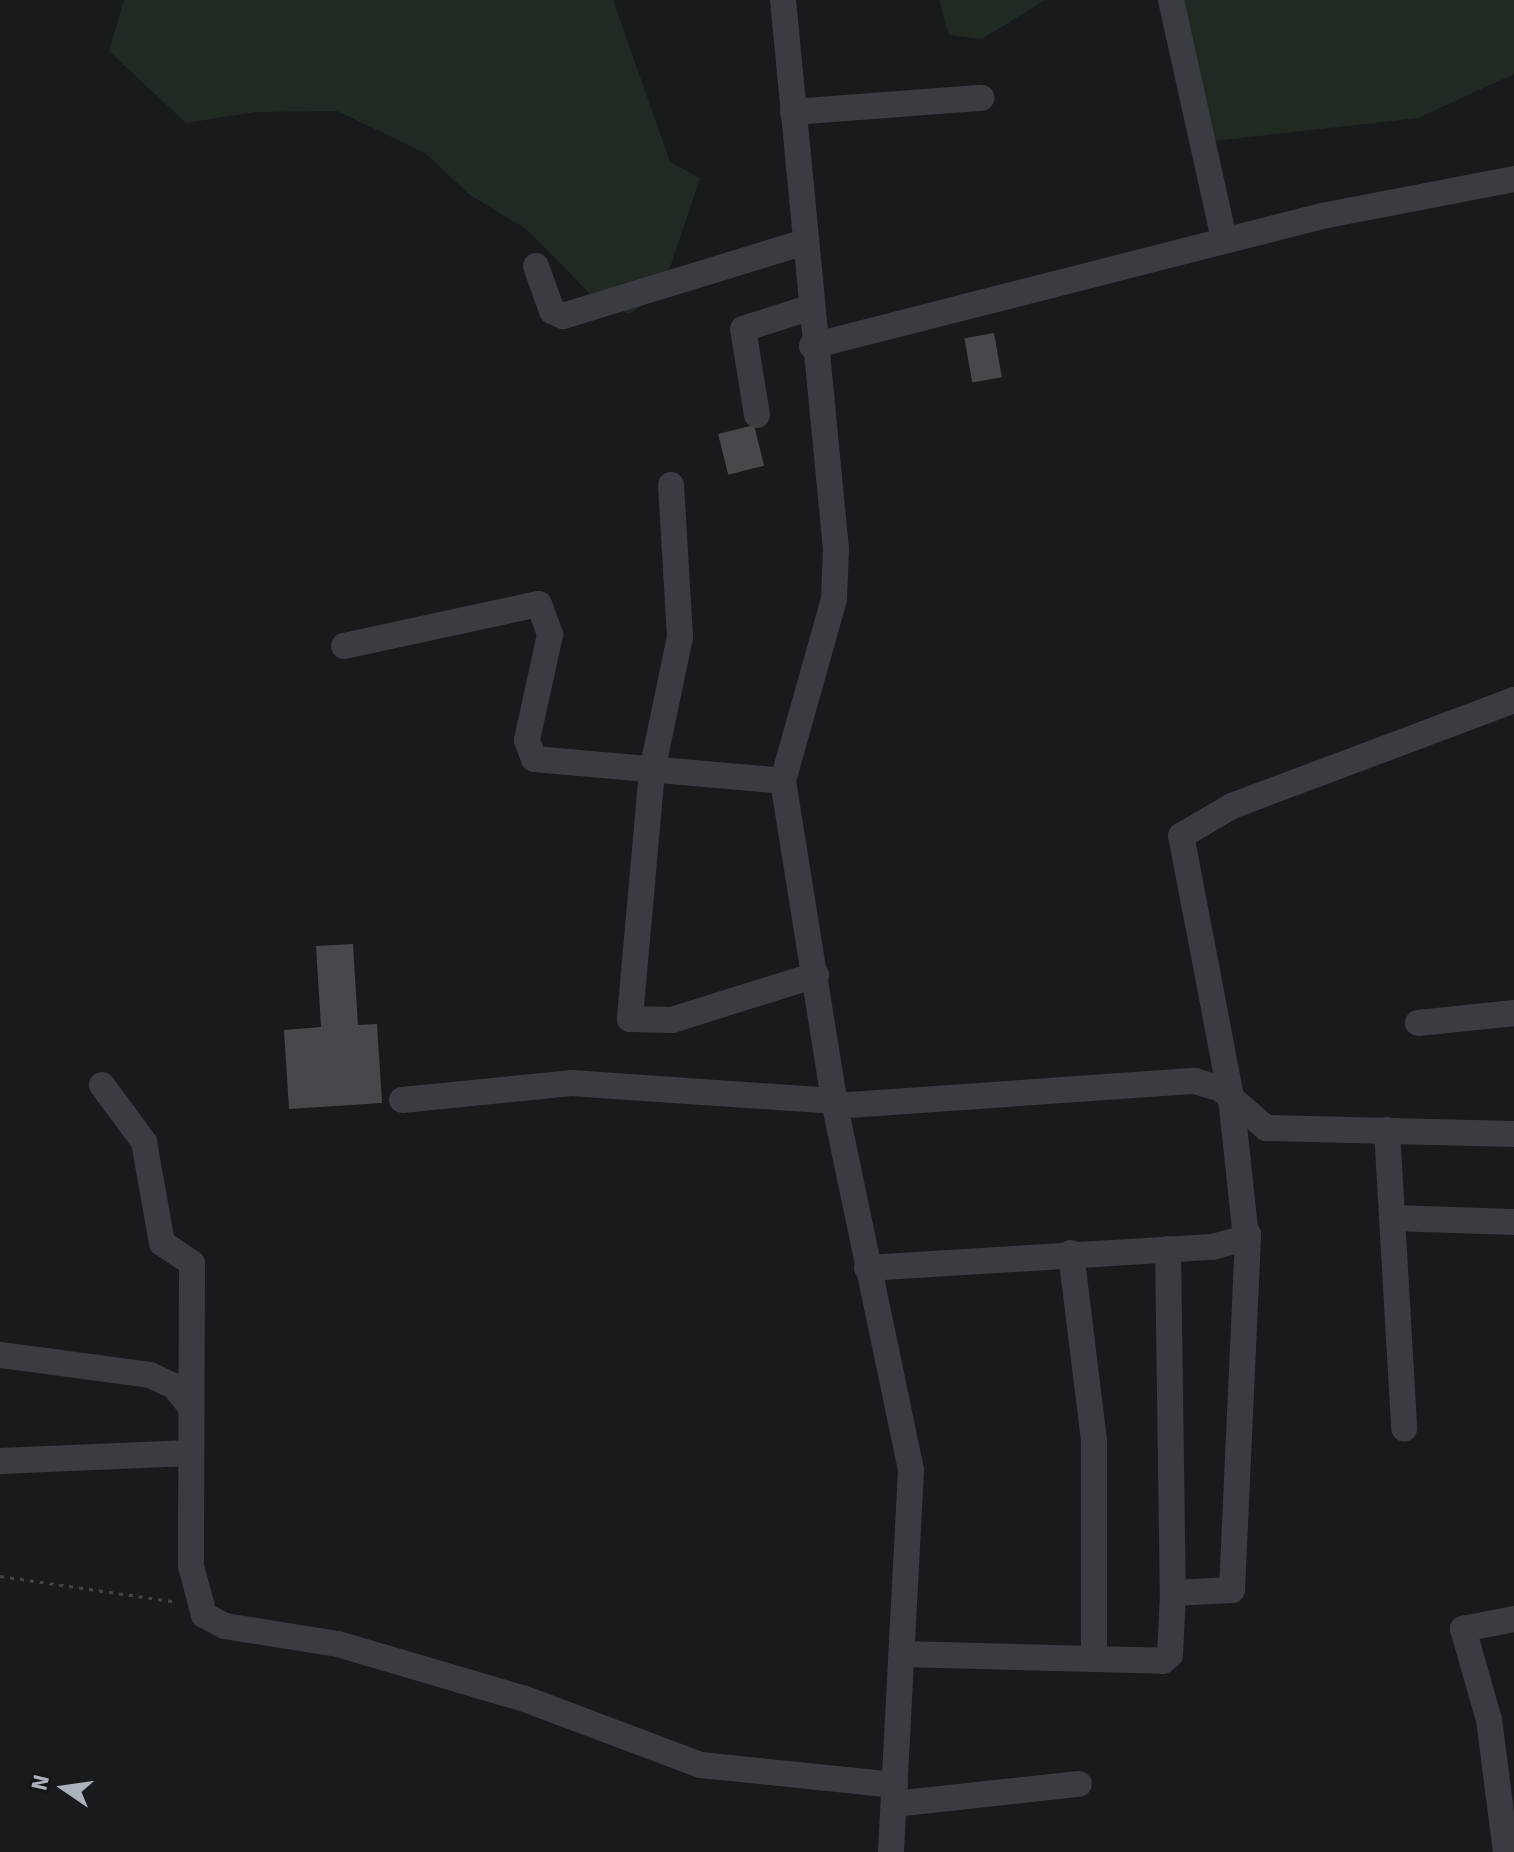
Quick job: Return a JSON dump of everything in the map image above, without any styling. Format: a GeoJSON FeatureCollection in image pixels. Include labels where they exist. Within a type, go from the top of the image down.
{"type":"FeatureCollection","features":[{"type":"Feature","properties":{"kind":"street"},"geometry":{"type":"LineString","coordinates":[[783,0],[812,346],[836,549],[834,599],[783,781],[834,1104],[911,1470],[891,1852]]}},
{"type":"Feature","properties":{"kind":"street"},"geometry":{"type":"LineString","coordinates":[[1171,0],[1224,240]]}},
{"type":"Feature","properties":{"kind":"street"},"geometry":{"type":"LineString","coordinates":[[793,112],[981,98]]}},
{"type":"Feature","properties":{"kind":"street"},"geometry":{"type":"LineString","coordinates":[[812,346],[1224,240],[1514,179]]}},
{"type":"Feature","properties":{"kind":"street"},"geometry":{"type":"LineString","coordinates":[[536,266],[552,311],[563,316],[805,242]]}},
{"type":"Feature","properties":{"kind":"street"},"geometry":{"type":"LineString","coordinates":[[757,415],[740,335],[750,324],[809,308]]}},
{"type":"Feature","properties":{"kind":"street"},"geometry":{"type":"LineString","coordinates":[[671,485],[680,637],[652,771],[630,1019],[672,1020],[816,975]]}},
{"type":"Feature","properties":{"kind":"street"},"geometry":{"type":"LineString","coordinates":[[344,646],[539,604],[550,635],[529,755],[652,771],[783,781]]}},
{"type":"Feature","properties":{"kind":"street"},"geometry":{"type":"LineString","coordinates":[[1173,1593],[1235,1586],[1248,1234],[1231,1097],[1179,854],[1184,831],[1232,806],[1514,700]]}},
{"type":"Feature","properties":{"kind":"street"},"geometry":{"type":"LineString","coordinates":[[1418,1023],[1514,1013]]}},
{"type":"Feature","properties":{"kind":"street"},"geometry":{"type":"LineString","coordinates":[[402,1100],[597,1083],[834,1104],[1195,1081],[1231,1097],[1266,1128],[1514,1134]]}},
{"type":"Feature","properties":{"kind":"street"},"geometry":{"type":"LineString","coordinates":[[102,1085],[144,1142],[162,1243],[192,1263],[190,1453],[199,1608],[225,1626],[338,1644],[525,1699],[701,1765],[895,1795],[1079,1784]]}},
{"type":"Feature","properties":{"kind":"street"},"geometry":{"type":"LineString","coordinates":[[1387,1130],[1404,1429]]}},
{"type":"Feature","properties":{"kind":"street"},"geometry":{"type":"LineString","coordinates":[[1392,1218],[1514,1222]]}},
{"type":"Feature","properties":{"kind":"street"},"geometry":{"type":"LineString","coordinates":[[867,1268],[1226,1244],[1248,1234]]}},
{"type":"Feature","properties":{"kind":"street"},"geometry":{"type":"LineString","coordinates":[[902,1654],[1168,1660],[1173,1593],[1168,1249]]}},
{"type":"Feature","properties":{"kind":"street"},"geometry":{"type":"LineString","coordinates":[[1071,1253],[1094,1440],[1094,1659]]}},
{"type":"Feature","properties":{"kind":"street"},"geometry":{"type":"LineString","coordinates":[[0,1355],[150,1375],[190,1406]]}},
{"type":"Feature","properties":{"kind":"street"},"geometry":{"type":"LineString","coordinates":[[0,1461],[190,1453]]}},
{"type":"Feature","properties":{"kind":"street"},"geometry":{"type":"LineString","coordinates":[[1506,1852],[1492,1735],[1463,1629],[1514,1619]]}},
{"type":"Feature","properties":{"kind":"path"},"geometry":{"type":"LineString","coordinates":[[0,1576],[199,1608]]}},
{"type":"Feature","properties":{"kind":"shaded area"},"geometry":{"type":"Polygon","coordinates":[[[124,0],[613,0],[670,162],[700,178],[661,294],[629,314],[596,300],[526,229],[470,195],[425,153],[337,111],[255,112],[186,123],[109,51],[124,0]]]}},
{"type":"Feature","properties":{"kind":"shaded area"},"geometry":{"type":"Polygon","coordinates":[[[939,0],[1045,0],[982,39],[949,35],[939,0]]]}},
{"type":"Feature","properties":{"kind":"shaded area"},"geometry":{"type":"Polygon","coordinates":[[[1177,0],[1514,0],[1514,74],[1418,118],[1214,141],[1177,0]]]}},
{"type":"Feature","properties":{"kind":"building"},"geometry":{"type":"Polygon","coordinates":[[[994,333],[1002,377],[972,383],[964,338],[994,333]]]}},
{"type":"Feature","properties":{"kind":"building"},"geometry":{"type":"Polygon","coordinates":[[[754,425],[764,466],[728,475],[718,434],[754,425]]]}},
{"type":"Feature","properties":{"kind":"building"},"geometry":{"type":"Polygon","coordinates":[[[353,944],[358,1025],[377,1024],[382,1103],[289,1109],[284,1030],[321,1027],[316,946],[353,944]]]}}]}
